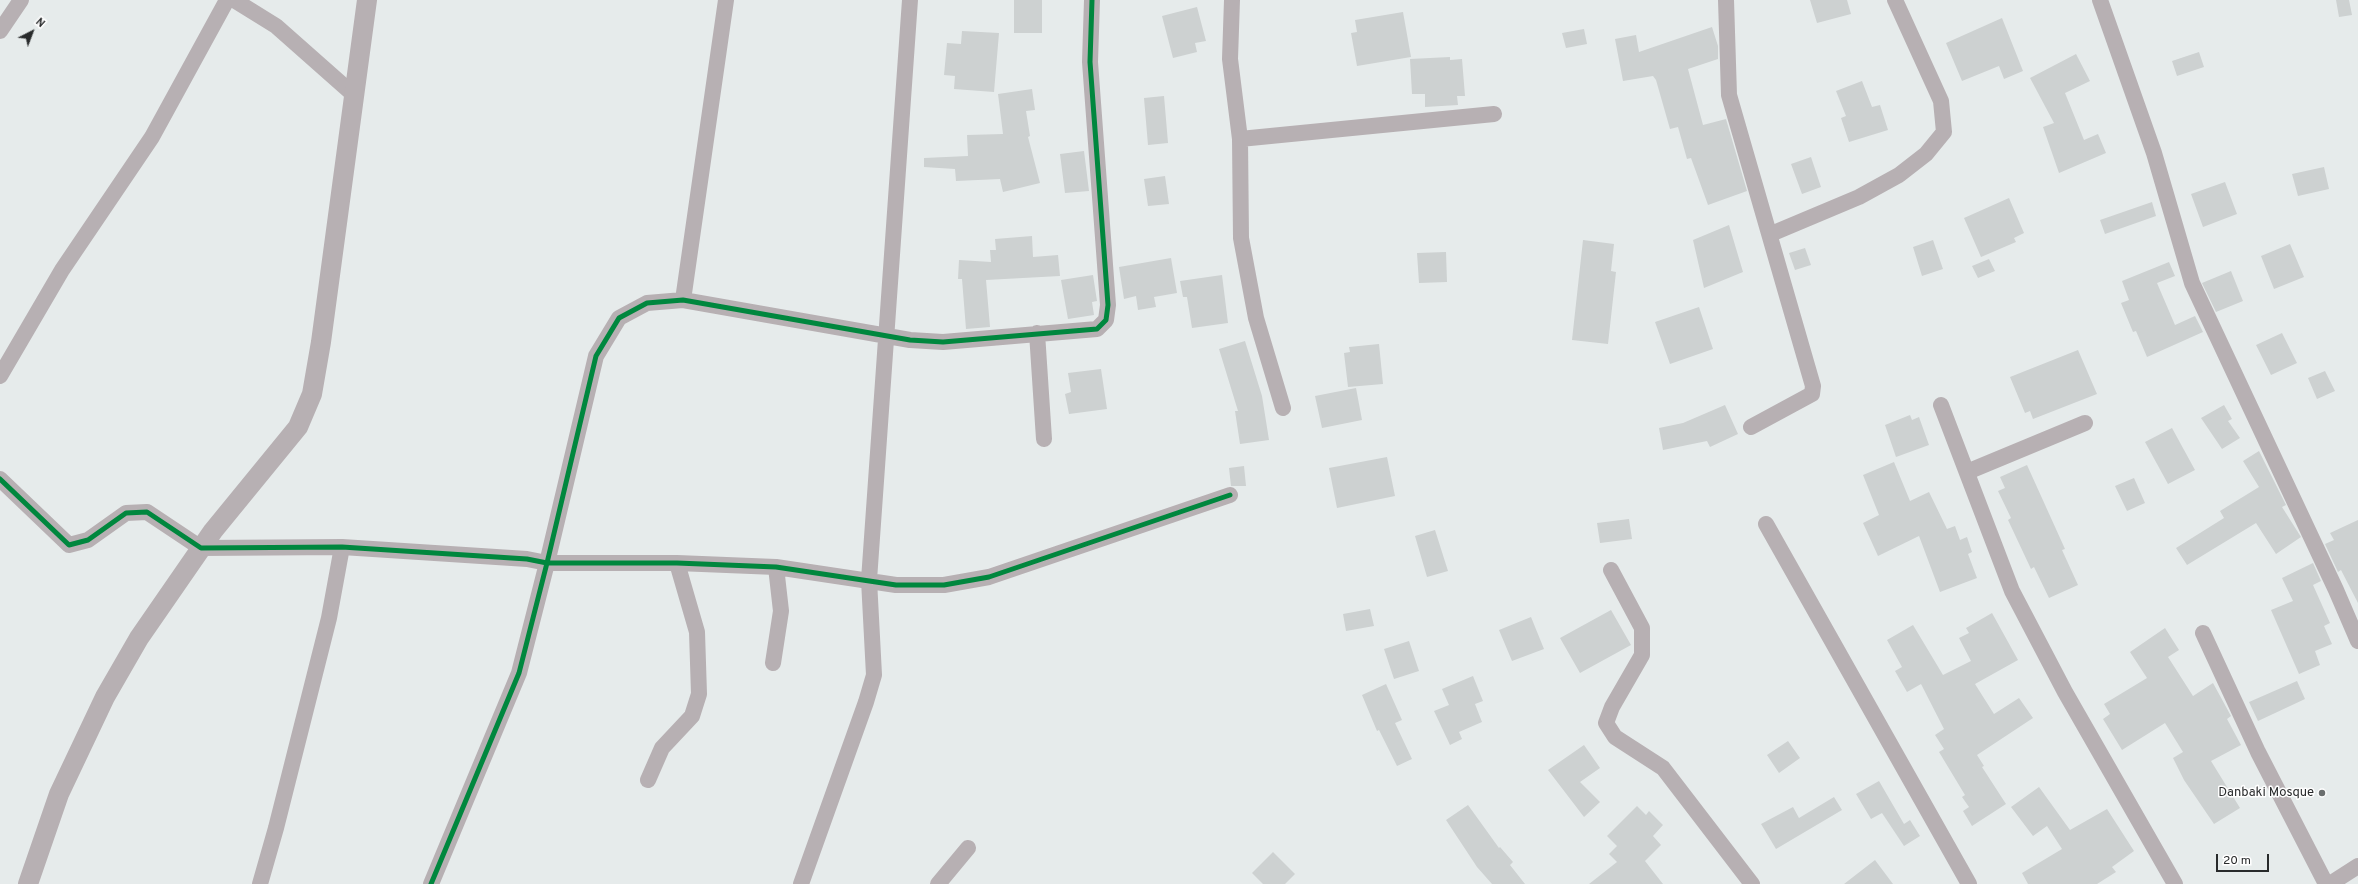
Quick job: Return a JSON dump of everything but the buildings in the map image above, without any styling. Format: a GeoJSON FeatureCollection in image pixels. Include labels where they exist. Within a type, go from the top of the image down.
{"type":"FeatureCollection","features":[{"type":"Feature","properties":{"kind":"street"},"geometry":{"type":"LineString","coordinates":[[0,31],[21,0]]}},
{"type":"Feature","properties":{"kind":"street"},"geometry":{"type":"LineString","coordinates":[[0,376],[62,270],[152,137],[227,0]]}},
{"type":"Feature","properties":{"kind":"street"},"geometry":{"type":"LineString","coordinates":[[234,0],[276,26],[354,94]]}},
{"type":"Feature","properties":{"kind":"street"},"geometry":{"type":"LineString","coordinates":[[28,884],[59,794],[105,697],[139,638],[201,548],[298,427],[312,394],[322,342],[367,0]]}},
{"type":"Feature","properties":{"kind":"street"},"geometry":{"type":"LineString","coordinates":[[683,300],[726,0]]}},
{"type":"Feature","properties":{"kind":"street"},"geometry":{"type":"LineString","coordinates":[[801,884],[866,702],[874,675],[869,580],[885,335],[889,318],[910,0]]}},
{"type":"Feature","properties":{"kind":"street"},"geometry":{"type":"LineString","coordinates":[[430,884],[519,673],[547,563],[596,356],[619,318],[647,303],[683,300],[910,340],[943,342],[1097,329],[1106,320],[1108,305],[1090,62],[1092,0]]}},
{"type":"Feature","properties":{"kind":"street"},"geometry":{"type":"LineString","coordinates":[[1232,0],[1230,59],[1240,139],[1242,238],[1256,318],[1283,408]]}},
{"type":"Feature","properties":{"kind":"street"},"geometry":{"type":"LineString","coordinates":[[1726,0],[1729,95],[1771,234],[1813,386],[1812,394],[1751,427]]}},
{"type":"Feature","properties":{"kind":"street"},"geometry":{"type":"LineString","coordinates":[[1771,234],[1859,197],[1899,176],[1926,154],[1944,132],[1941,101],[1895,0]]}},
{"type":"Feature","properties":{"kind":"street"},"geometry":{"type":"LineString","coordinates":[[2100,0],[2154,153],[2192,282],[2333,583],[2358,641]]}},
{"type":"Feature","properties":{"kind":"street"},"geometry":{"type":"LineString","coordinates":[[1240,139],[1494,114]]}},
{"type":"Feature","properties":{"kind":"street"},"geometry":{"type":"LineString","coordinates":[[1037,333],[1044,438]]}},
{"type":"Feature","properties":{"kind":"street"},"geometry":{"type":"LineString","coordinates":[[1941,405],[2012,591],[2065,692],[2175,884]]}},
{"type":"Feature","properties":{"kind":"street"},"geometry":{"type":"LineString","coordinates":[[1967,472],[2085,423]]}},
{"type":"Feature","properties":{"kind":"street"},"geometry":{"type":"LineString","coordinates":[[0,479],[70,545],[88,540],[126,513],[147,512],[201,548],[342,547],[527,559],[547,563],[677,563],[776,567],[896,585],[944,585],[990,577],[1230,496]]}},
{"type":"Feature","properties":{"kind":"street"},"geometry":{"type":"LineString","coordinates":[[1766,524],[1969,884]]}},
{"type":"Feature","properties":{"kind":"street"},"geometry":{"type":"LineString","coordinates":[[260,884],[276,828],[329,618],[342,547]]}},
{"type":"Feature","properties":{"kind":"street"},"geometry":{"type":"LineString","coordinates":[[648,780],[662,748],[692,716],[699,694],[697,632],[677,563]]}},
{"type":"Feature","properties":{"kind":"street"},"geometry":{"type":"LineString","coordinates":[[773,663],[781,611],[776,567]]}},
{"type":"Feature","properties":{"kind":"street"},"geometry":{"type":"LineString","coordinates":[[1611,570],[1642,628],[1642,655],[1612,707],[1606,723],[1615,737],[1663,768],[1752,884]]}},
{"type":"Feature","properties":{"kind":"street"},"geometry":{"type":"LineString","coordinates":[[2203,633],[2258,752],[2326,884]]}},
{"type":"Feature","properties":{"kind":"street"},"geometry":{"type":"LineString","coordinates":[[938,884],[968,848]]}},
{"type":"Feature","properties":{"kind":"street"},"geometry":{"type":"LineString","coordinates":[[2330,884],[2353,874]]}},
{"type":"Feature","properties":{"kind":"cycle path"},"geometry":{"type":"LineString","coordinates":[[431,884],[519,673],[547,563],[596,356],[619,318],[647,303],[683,300],[910,340],[943,342],[1097,329],[1106,320],[1108,305],[1090,62],[1092,0]]}},
{"type":"Feature","properties":{"kind":"cycle path"},"geometry":{"type":"LineString","coordinates":[[0,479],[69,545],[88,540],[126,513],[147,512],[201,548],[342,547],[527,559],[547,563],[677,563],[776,567],[896,585],[944,585],[989,577],[1230,495]]}},
{"type":"Feature","properties":{"kind":"place","name":"Danbaki Mosque"},"geometry":{"type":"Point","coordinates":[2322,793]}}]}
